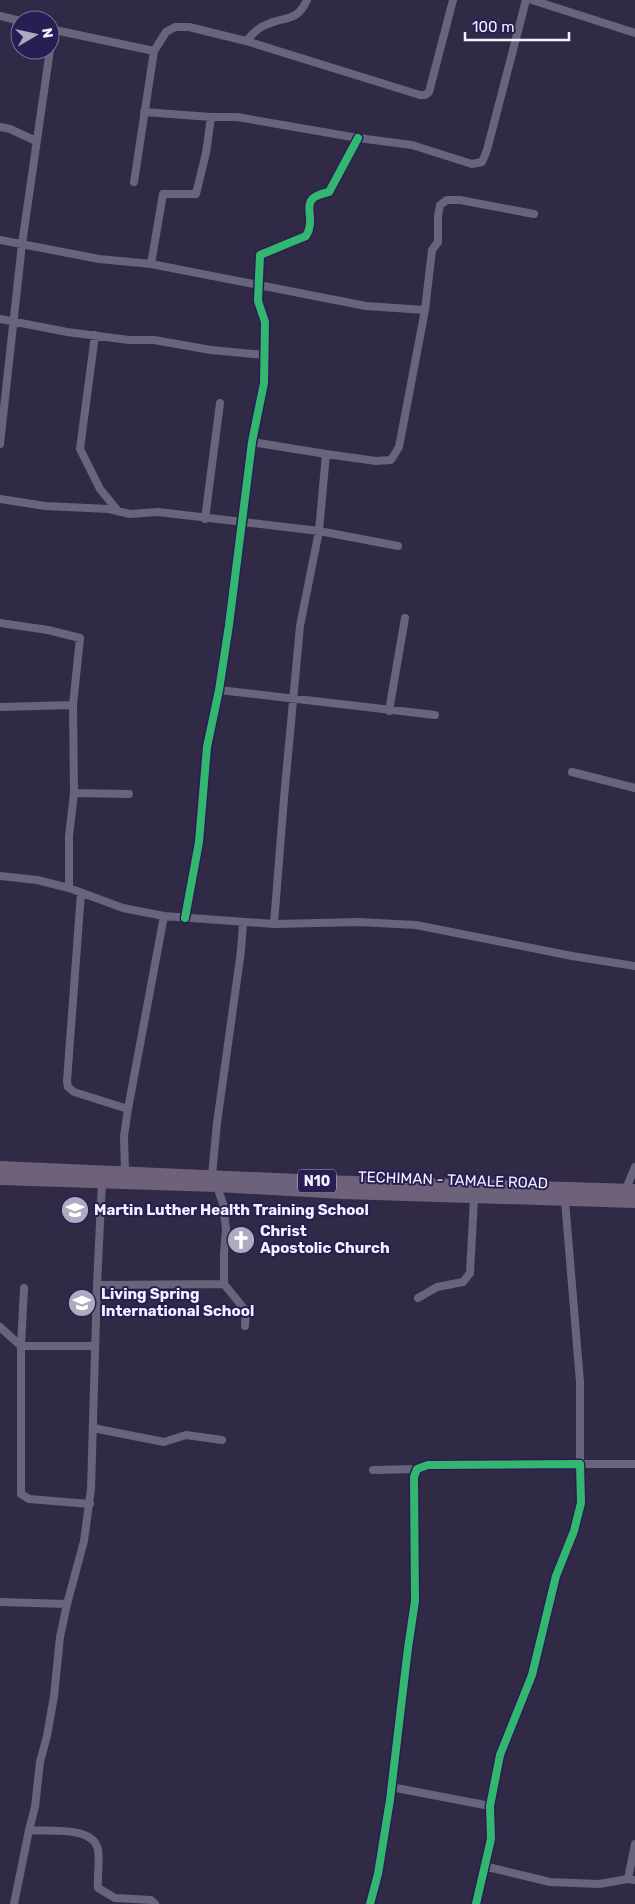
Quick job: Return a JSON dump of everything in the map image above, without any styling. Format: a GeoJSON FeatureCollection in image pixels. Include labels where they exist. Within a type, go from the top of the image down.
{"type":"FeatureCollection","features":[{"type":"Feature","properties":{"kind":"highway","name":"TECHIMAN - TAMALE ROAD"},"geometry":{"type":"LineString","coordinates":[[0,1167],[125,1172],[343,1194],[635,1202]]}},
{"type":"Feature","properties":{"kind":"highway","name":"TECHIMAN - TAMALE ROAD"},"geometry":{"type":"LineString","coordinates":[[0,1179],[102,1182],[321,1181],[631,1190]]}},
{"type":"Feature","properties":{"kind":"street"},"geometry":{"type":"LineString","coordinates":[[246,41],[255,31],[268,24],[293,17],[303,9],[306,0]]}},
{"type":"Feature","properties":{"kind":"street"},"geometry":{"type":"LineString","coordinates":[[134,182],[154,51],[166,32],[176,27],[189,27],[246,41],[425,95],[429,92],[453,0]]}},
{"type":"Feature","properties":{"kind":"street"},"geometry":{"type":"LineString","coordinates":[[144,112],[237,117],[358,138],[412,145],[472,164],[482,162],[487,150],[526,0]]}},
{"type":"Feature","properties":{"kind":"street"},"geometry":{"type":"LineString","coordinates":[[532,0],[635,33]]}},
{"type":"Feature","properties":{"kind":"street"},"geometry":{"type":"LineString","coordinates":[[60,31],[154,51]]}},
{"type":"Feature","properties":{"kind":"street"},"geometry":{"type":"LineString","coordinates":[[0,444],[22,244],[48,60]]}},
{"type":"Feature","properties":{"kind":"street"},"geometry":{"type":"LineString","coordinates":[[151,264],[163,194],[196,194],[206,154],[211,117]]}},
{"type":"Feature","properties":{"kind":"street"},"geometry":{"type":"LineString","coordinates":[[0,127],[10,129],[36,141]]}},
{"type":"Feature","properties":{"kind":"street"},"geometry":{"type":"LineString","coordinates":[[186,918],[199,842],[207,747],[219,690],[252,442],[264,383],[265,322],[258,301],[260,255],[306,236],[310,230],[310,200],[315,195],[329,192],[358,138]]}},
{"type":"Feature","properties":{"kind":"street"},"geometry":{"type":"LineString","coordinates":[[252,442],[376,461],[391,460],[399,448],[425,310],[432,250],[438,242],[440,204],[447,200],[460,200],[534,214]]}},
{"type":"Feature","properties":{"kind":"street"},"geometry":{"type":"LineString","coordinates":[[0,240],[99,259],[151,264],[366,306],[425,310]]}},
{"type":"Feature","properties":{"kind":"street"},"geometry":{"type":"LineString","coordinates":[[0,320],[53,330],[129,340],[154,340],[211,350],[265,355]]}},
{"type":"Feature","properties":{"kind":"street"},"geometry":{"type":"LineString","coordinates":[[95,335],[80,449],[100,489],[118,511]]}},
{"type":"Feature","properties":{"kind":"street"},"geometry":{"type":"LineString","coordinates":[[205,519],[220,403]]}},
{"type":"Feature","properties":{"kind":"street"},"geometry":{"type":"LineString","coordinates":[[274,924],[300,626],[319,531],[326,454]]}},
{"type":"Feature","properties":{"kind":"street"},"geometry":{"type":"LineString","coordinates":[[0,499],[45,506],[118,511],[130,514],[158,512],[319,531],[398,546]]}},
{"type":"Feature","properties":{"kind":"street"},"geometry":{"type":"LineString","coordinates":[[389,711],[405,618]]}},
{"type":"Feature","properties":{"kind":"street"},"geometry":{"type":"LineString","coordinates":[[0,623],[48,630],[80,638],[73,705],[74,793],[70,836],[69,888]]}},
{"type":"Feature","properties":{"kind":"street"},"geometry":{"type":"LineString","coordinates":[[219,690],[435,715]]}},
{"type":"Feature","properties":{"kind":"street"},"geometry":{"type":"LineString","coordinates":[[0,707],[73,705]]}},
{"type":"Feature","properties":{"kind":"street"},"geometry":{"type":"LineString","coordinates":[[572,772],[635,788]]}},
{"type":"Feature","properties":{"kind":"street"},"geometry":{"type":"LineString","coordinates":[[74,793],[129,794]]}},
{"type":"Feature","properties":{"kind":"street"},"geometry":{"type":"LineString","coordinates":[[0,876],[37,880],[69,888],[123,908],[164,916],[274,924],[359,922],[416,925],[572,956],[635,966]]}},
{"type":"Feature","properties":{"kind":"street"},"geometry":{"type":"LineString","coordinates":[[81,893],[68,1087],[74,1092],[128,1109]]}},
{"type":"Feature","properties":{"kind":"street"},"geometry":{"type":"LineString","coordinates":[[125,1172],[124,1136],[128,1109],[164,916]]}},
{"type":"Feature","properties":{"kind":"street"},"geometry":{"type":"LineString","coordinates":[[243,922],[241,951],[216,1123],[214,1181],[223,1204],[226,1230],[224,1284],[246,1311],[245,1326]]}},
{"type":"Feature","properties":{"kind":"street"},"geometry":{"type":"LineString","coordinates":[[631,1190],[635,1167]]}},
{"type":"Feature","properties":{"kind":"street"},"geometry":{"type":"LineString","coordinates":[[14,1904],[35,1807],[40,1762],[47,1736],[57,1672],[60,1637],[84,1541],[90,1504],[102,1182]]}},
{"type":"Feature","properties":{"kind":"street"},"geometry":{"type":"LineString","coordinates":[[418,1298],[437,1287],[463,1282],[470,1273],[474,1198]]}},
{"type":"Feature","properties":{"kind":"street"},"geometry":{"type":"LineString","coordinates":[[476,1904],[491,1839],[490,1806],[500,1755],[532,1675],[556,1576],[574,1531],[581,1502],[580,1382],[565,1200]]}},
{"type":"Feature","properties":{"kind":"street"},"geometry":{"type":"LineString","coordinates":[[97,1285],[224,1284]]}},
{"type":"Feature","properties":{"kind":"street"},"geometry":{"type":"LineString","coordinates":[[24,1288],[21,1346],[21,1494],[29,1499],[90,1504]]}},
{"type":"Feature","properties":{"kind":"street"},"geometry":{"type":"LineString","coordinates":[[0,1327],[21,1346],[95,1346]]}},
{"type":"Feature","properties":{"kind":"street"},"geometry":{"type":"LineString","coordinates":[[93,1428],[164,1442],[186,1435],[222,1440]]}},
{"type":"Feature","properties":{"kind":"street"},"geometry":{"type":"LineString","coordinates":[[373,1470],[418,1469],[428,1465],[496,1465],[516,1463],[635,1464]]}},
{"type":"Feature","properties":{"kind":"street"},"geometry":{"type":"LineString","coordinates":[[370,1904],[378,1874],[416,1601],[414,1477],[418,1469]]}},
{"type":"Feature","properties":{"kind":"street"},"geometry":{"type":"LineString","coordinates":[[0,1602],[67,1604]]}},
{"type":"Feature","properties":{"kind":"street"},"geometry":{"type":"LineString","coordinates":[[391,1786],[490,1806]]}},
{"type":"Feature","properties":{"kind":"street"},"geometry":{"type":"LineString","coordinates":[[29,1830],[61,1830],[92,1839],[97,1844],[98,1851],[98,1888],[115,1898],[151,1900],[155,1904]]}},
{"type":"Feature","properties":{"kind":"street"},"geometry":{"type":"LineString","coordinates":[[484,1866],[550,1882],[599,1884],[631,1880],[635,1844]]}},
{"type":"Feature","properties":{"kind":"cycle path"},"geometry":{"type":"LineString","coordinates":[[185,918],[199,842],[207,747],[219,690],[229,625],[252,442],[264,383],[265,322],[258,301],[260,255],[306,236],[309,228],[309,209],[312,199],[329,192],[358,138]]}},
{"type":"Feature","properties":{"kind":"cycle path"},"geometry":{"type":"LineString","coordinates":[[370,1904],[378,1874],[390,1800],[415,1601],[414,1477],[417,1469],[428,1465],[580,1464],[581,1503],[574,1531],[556,1576],[532,1675],[500,1755],[490,1806],[491,1839],[476,1904]]}},
{"type":"Feature","properties":{"kind":"place","name":"Martin Luther Health Training School"},"geometry":{"type":"Point","coordinates":[75,1210]}},
{"type":"Feature","properties":{"kind":"place","name":"Christ Apostolic Church"},"geometry":{"type":"Point","coordinates":[241,1240]}},
{"type":"Feature","properties":{"kind":"place","name":"Living Spring International School"},"geometry":{"type":"Point","coordinates":[82,1303]}}]}
